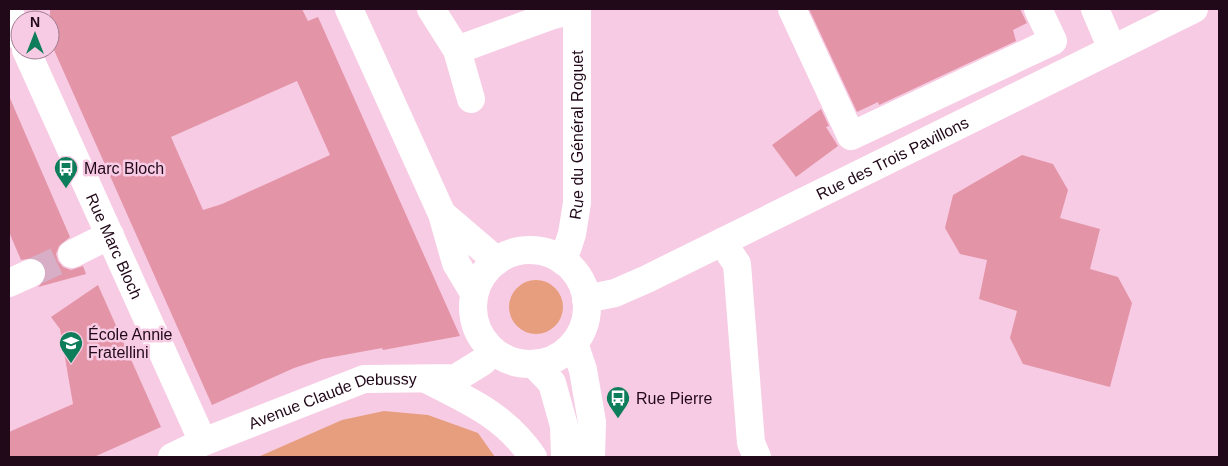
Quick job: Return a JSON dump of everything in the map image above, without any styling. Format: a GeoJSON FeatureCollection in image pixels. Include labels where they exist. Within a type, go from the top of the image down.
{"type":"FeatureCollection","features":[{"type":"Feature","properties":{"kind":"street"},"geometry":{"type":"LineString","coordinates":[[349,9],[442,214],[456,263],[474,294]]}},
{"type":"Feature","properties":{"kind":"street"},"geometry":{"type":"LineString","coordinates":[[431,9],[457,50],[471,99]]}},
{"type":"Feature","properties":{"kind":"street"},"geometry":{"type":"LineString","coordinates":[[457,50],[550,16],[577,9]]}},
{"type":"Feature","properties":{"kind":"street","name":"Rue du Général Roguet"},"geometry":{"type":"LineString","coordinates":[[563,261],[572,234],[577,203],[577,9]]}},
{"type":"Feature","properties":{"kind":"street"},"geometry":{"type":"LineString","coordinates":[[792,9],[851,136],[1053,40],[1038,9]]}},
{"type":"Feature","properties":{"kind":"street"},"geometry":{"type":"LineString","coordinates":[[1095,9],[1112,49]]}},
{"type":"Feature","properties":{"kind":"street","name":"Rue des Trois Pavillons"},"geometry":{"type":"LineString","coordinates":[[586,299],[615,293],[647,279],[1194,9]]}},
{"type":"Feature","properties":{"kind":"street","name":"Rue Marc Bloch"},"geometry":{"type":"LineString","coordinates":[[31,60],[203,442]]}},
{"type":"Feature","properties":{"kind":"street"},"geometry":{"type":"LineString","coordinates":[[442,214],[497,261]]}},
{"type":"Feature","properties":{"kind":"street"},"geometry":{"type":"LineString","coordinates":[[72,254],[110,235]]}},
{"type":"Feature","properties":{"kind":"street"},"geometry":{"type":"LineString","coordinates":[[722,242],[737,264],[752,443],[758,457]]}},
{"type":"Feature","properties":{"kind":"street"},"geometry":{"type":"LineString","coordinates":[[530,250],[545,252],[563,261],[578,277],[586,299],[586,316],[581,332],[574,343],[557,357],[534,364],[503,358],[492,352],[476,328],[473,314],[474,294],[483,275],[497,261],[510,254],[530,250]]}},
{"type":"Feature","properties":{"kind":"street"},"geometry":{"type":"LineString","coordinates":[[574,343],[583,370],[592,422],[591,457]]}},
{"type":"Feature","properties":{"kind":"street","name":"Avenue Claude Debussy"},"geometry":{"type":"LineString","coordinates":[[172,457],[203,442],[364,379],[456,378],[482,362],[492,352]]}},
{"type":"Feature","properties":{"kind":"street"},"geometry":{"type":"LineString","coordinates":[[534,364],[552,383],[564,426],[565,457]]}},
{"type":"Feature","properties":{"kind":"street"},"geometry":{"type":"LineString","coordinates":[[427,379],[476,404],[497,418],[521,440],[533,457]]}},
{"type":"Feature","properties":{"kind":"shaded area"},"geometry":{"type":"Polygon","coordinates":[[[531,280],[541,280],[551,284],[559,292],[563,307],[559,322],[551,330],[541,334],[531,334],[521,330],[513,322],[509,312],[509,302],[513,292],[521,284],[531,280]]]}},
{"type":"Feature","properties":{"kind":"shaded area"},"geometry":{"type":"Polygon","coordinates":[[[384,411],[428,415],[478,433],[495,457],[258,457],[342,420],[384,411]]]}},
{"type":"Feature","properties":{"kind":"building"},"geometry":{"type":"Polygon","coordinates":[[[50,9],[302,9],[308,21],[318,17],[460,336],[322,359],[294,368],[212,405],[58,60],[60,60],[60,10],[50,9]],[[297,81],[171,137],[203,210],[222,204],[330,155],[297,81]]]}},
{"type":"Feature","properties":{"kind":"building"},"geometry":{"type":"Polygon","coordinates":[[[809,9],[1020,9],[1027,23],[1013,30],[1016,41],[879,105],[878,102],[857,112],[809,9]]]}},
{"type":"Feature","properties":{"kind":"building"},"geometry":{"type":"Polygon","coordinates":[[[9,96],[70,237],[59,246],[56,254],[58,261],[63,267],[71,270],[83,266],[86,274],[38,287],[46,275],[45,266],[33,258],[21,260],[9,232],[9,96]]]}},
{"type":"Feature","properties":{"kind":"building"},"geometry":{"type":"Polygon","coordinates":[[[821,109],[829,126],[826,127],[838,146],[796,177],[772,145],[821,109]]]}},
{"type":"Feature","properties":{"kind":"building"},"geometry":{"type":"Polygon","coordinates":[[[1022,155],[1053,164],[1068,190],[1060,218],[1100,229],[1090,269],[1118,277],[1132,303],[1110,387],[1023,364],[1010,338],[1017,311],[979,299],[987,260],[960,254],[945,228],[953,195],[1022,155]]]}},
{"type":"Feature","properties":{"kind":"building","name":"École Annie Fratellini"},"geometry":{"type":"Polygon","coordinates":[[[98,285],[161,427],[94,457],[9,457],[9,432],[73,404],[60,329],[51,317],[98,285]]]}},
{"type":"Feature","properties":{"kind":"tunnel"},"geometry":{"type":"LineString","coordinates":[[31,273],[72,254]]}},
{"type":"Feature","properties":{"kind":"place","name":"Marc Bloch"},"geometry":{"type":"Point","coordinates":[66,189]}},
{"type":"Feature","properties":{"kind":"place","name":"École Annie Fratellini"},"geometry":{"type":"Point","coordinates":[71,364]}},
{"type":"Feature","properties":{"kind":"place","name":"Rue Pierre"},"geometry":{"type":"Point","coordinates":[618,419]}}]}
